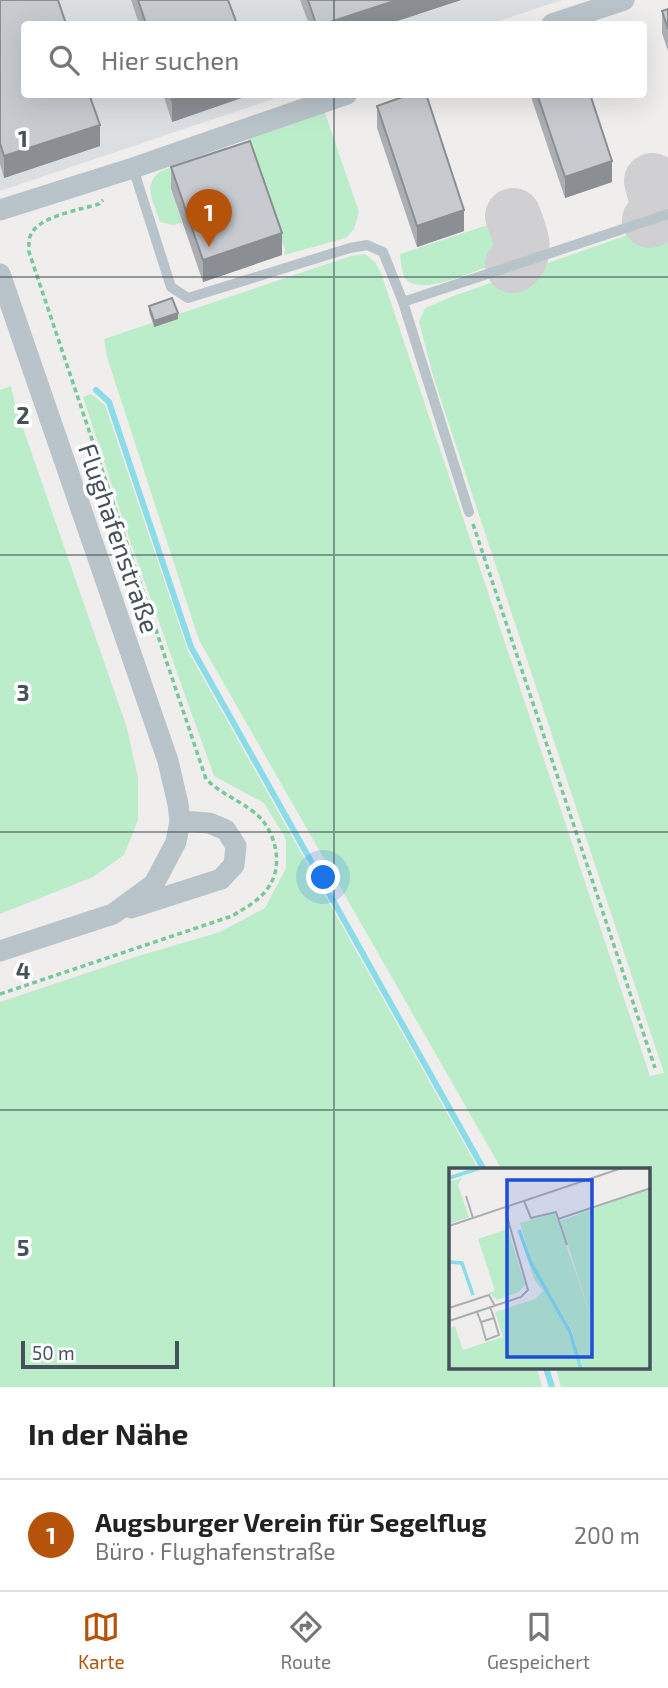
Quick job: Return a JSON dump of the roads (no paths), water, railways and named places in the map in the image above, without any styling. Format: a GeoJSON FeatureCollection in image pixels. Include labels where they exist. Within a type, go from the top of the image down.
{"type":"FeatureCollection","features":[{"type":"Feature","properties":{"kind":"street"},"geometry":{"type":"LineString","coordinates":[[561,21],[624,0]]}},
{"type":"Feature","properties":{"kind":"street"},"geometry":{"type":"LineString","coordinates":[[0,227],[9,207],[133,168],[335,98]]}},
{"type":"Feature","properties":{"kind":"street","name":"Flughafenstraße"},"geometry":{"type":"LineString","coordinates":[[0,274],[168,761],[178,804],[180,821],[176,842],[154,884],[113,914]]}},
{"type":"Feature","properties":{"kind":"street","name":"Flughafenstraße"},"geometry":{"type":"LineString","coordinates":[[0,951],[222,879],[234,865],[236,846],[226,830],[209,823],[180,821]]}},
{"type":"Feature","properties":{"kind":"lane"},"geometry":{"type":"LineString","coordinates":[[133,168],[171,286],[188,298],[282,267],[367,245],[383,252],[403,302],[469,512]]}},
{"type":"Feature","properties":{"kind":"lane"},"geometry":{"type":"LineString","coordinates":[[403,302],[668,214]]}},
{"type":"Feature","properties":{"kind":"waterway"},"geometry":{"type":"LineString","coordinates":[[96,390],[109,402],[191,647],[483,1168]]}},
{"type":"Feature","properties":{"kind":"waterway"},"geometry":{"type":"LineString","coordinates":[[547,1370],[552,1387]]}},
{"type":"Feature","properties":{"kind":"place","name":"Augsburger Verein für Segelflug"},"geometry":{"type":"Point","coordinates":[209,247]}}]}
